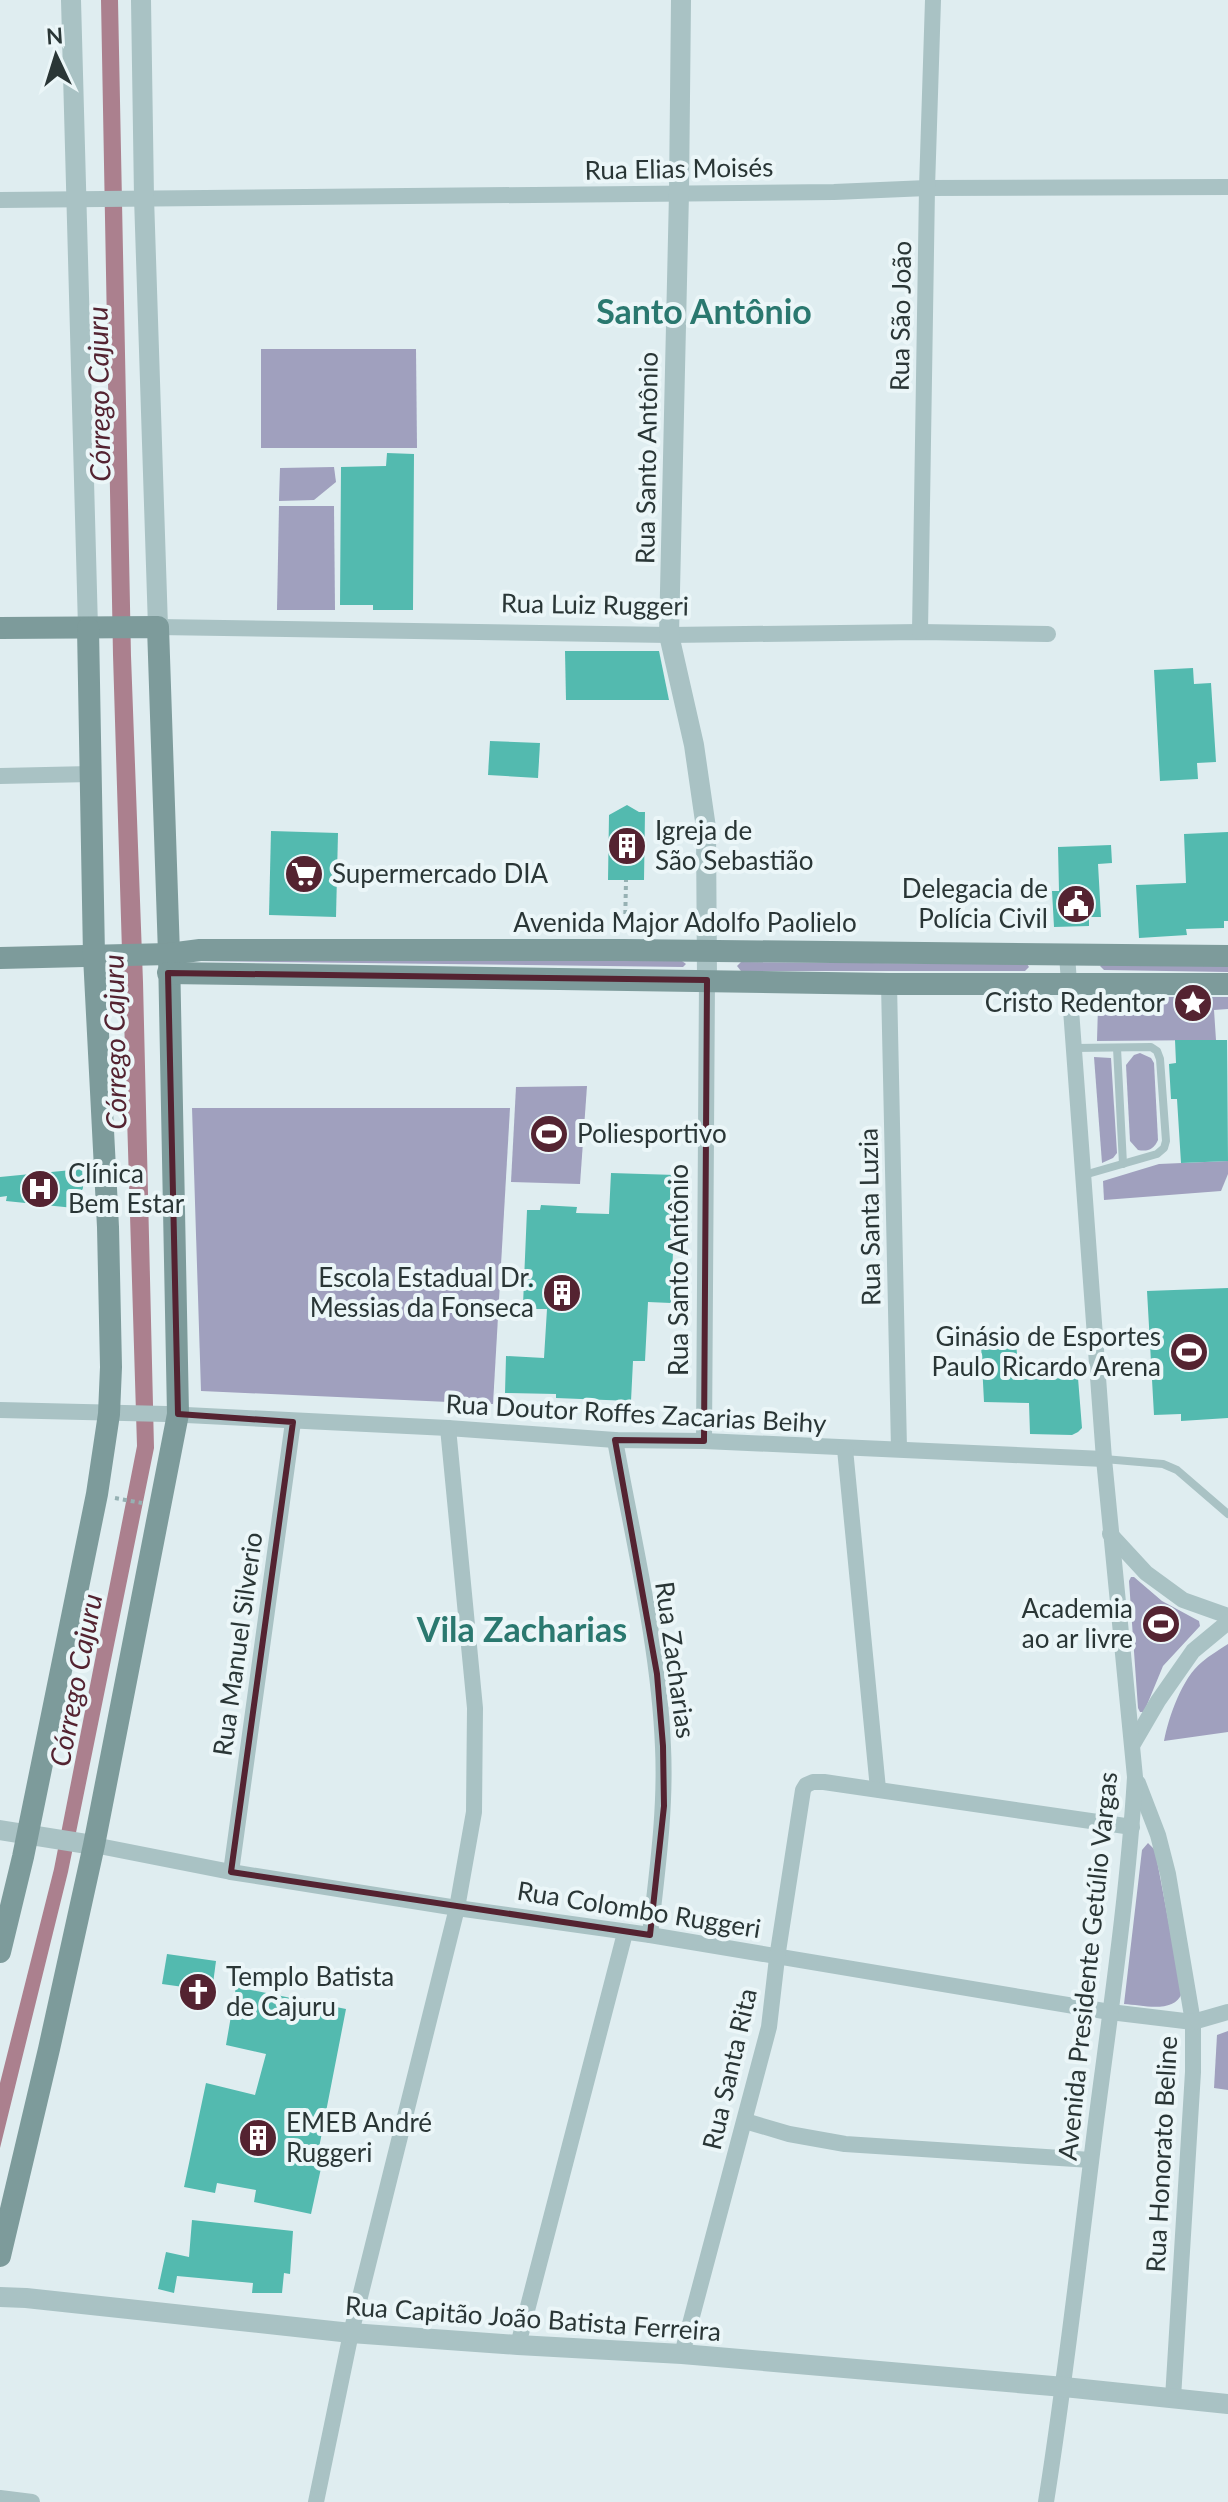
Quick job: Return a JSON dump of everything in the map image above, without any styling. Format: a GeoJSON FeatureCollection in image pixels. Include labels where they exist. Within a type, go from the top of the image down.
{"type":"FeatureCollection","features":[{"type":"Feature","properties":{"kind":"main road"},"geometry":{"type":"LineString","coordinates":[[0,628],[150,628],[168,964],[172,1414],[161,1507],[86,1844],[49,2049],[0,2256]]}},
{"type":"Feature","properties":{"kind":"main road"},"geometry":{"type":"LineString","coordinates":[[0,1952],[32,1835],[97,1494],[116,1414],[111,1367],[102,956],[91,774],[96,628]]}},
{"type":"Feature","properties":{"kind":"main road","name":"Avenida Major Adolfo Paolielo"},"geometry":{"type":"LineString","coordinates":[[168,964],[200,950],[624,950],[1228,956]]}},
{"type":"Feature","properties":{"kind":"main road","name":"Avenida Major Adolfo Paolielo"},"geometry":{"type":"LineString","coordinates":[[0,958],[143,955],[168,964],[889,984],[1228,984]]}},
{"type":"Feature","properties":{"kind":"street"},"geometry":{"type":"LineString","coordinates":[[71,0],[85,199],[96,628]]}},
{"type":"Feature","properties":{"kind":"street"},"geometry":{"type":"LineString","coordinates":[[141,0],[138,198],[150,628]]}},
{"type":"Feature","properties":{"kind":"street","name":"Rua Santo Antônio"},"geometry":{"type":"LineString","coordinates":[[681,0],[669,635],[694,745],[706,828],[704,1441]]}},
{"type":"Feature","properties":{"kind":"street","name":"Rua São João"},"geometry":{"type":"LineString","coordinates":[[920,632],[933,0]]}},
{"type":"Feature","properties":{"kind":"street","name":"Rua Elias Moisés"},"geometry":{"type":"LineString","coordinates":[[0,200],[1228,187]]}},
{"type":"Feature","properties":{"kind":"street","name":"Rua Luiz Ruggeri"},"geometry":{"type":"LineString","coordinates":[[150,628],[669,635],[1048,634]]}},
{"type":"Feature","properties":{"kind":"street"},"geometry":{"type":"LineString","coordinates":[[0,776],[91,774]]}},
{"type":"Feature","properties":{"kind":"street","name":"Avenida Presidente Getúlio Vargas"},"geometry":{"type":"LineString","coordinates":[[1046,2502],[1064,2387],[1132,1827],[1135,1777],[1110,1534],[1067,955]]}},
{"type":"Feature","properties":{"kind":"street","name":"Rua Santa Luzia"},"geometry":{"type":"LineString","coordinates":[[889,984],[899,1449]]}},
{"type":"Feature","properties":{"kind":"street","name":"Rua Doutor Roffes Zacarias Beihy"},"geometry":{"type":"LineString","coordinates":[[0,1410],[172,1414],[615,1440],[704,1441],[1104,1459]]}},
{"type":"Feature","properties":{"kind":"street","name":"Rua Manuel Silverio"},"geometry":{"type":"LineString","coordinates":[[231,1872],[293,1422]]}},
{"type":"Feature","properties":{"kind":"street"},"geometry":{"type":"LineString","coordinates":[[316,2502],[351,2333],[457,1908],[474,1812],[476,1723],[448,1428]]}},
{"type":"Feature","properties":{"kind":"street","name":"Rua Zacharias"},"geometry":{"type":"LineString","coordinates":[[615,1440],[657,1674],[663,1746],[664,1806],[650,1935]]}},
{"type":"Feature","properties":{"kind":"street"},"geometry":{"type":"LineString","coordinates":[[845,1449],[878,1789]]}},
{"type":"Feature","properties":{"kind":"street"},"geometry":{"type":"LineString","coordinates":[[1110,1534],[1146,1573],[1183,1600],[1228,1616]]}},
{"type":"Feature","properties":{"kind":"street"},"geometry":{"type":"LineString","coordinates":[[1133,1744],[1193,1651],[1228,1622]]}},
{"type":"Feature","properties":{"kind":"street","name":"Rua Honorato Beline"},"geometry":{"type":"LineString","coordinates":[[1135,1777],[1158,1835],[1168,1874],[1193,2022],[1193,2072],[1173,2398]]}},
{"type":"Feature","properties":{"kind":"street","name":"Rua Santa Rita"},"geometry":{"type":"LineString","coordinates":[[682,2354],[769,2027],[777,1958],[806,1785],[824,1782],[1132,1827]]}},
{"type":"Feature","properties":{"kind":"street"},"geometry":{"type":"LineString","coordinates":[[0,1830],[86,1844]]}},
{"type":"Feature","properties":{"kind":"street","name":"Rua Colombo Ruggeri"},"geometry":{"type":"LineString","coordinates":[[86,1844],[231,1872],[650,1935],[1110,2012],[1193,2022]]}},
{"type":"Feature","properties":{"kind":"street"},"geometry":{"type":"LineString","coordinates":[[518,2345],[625,1933]]}},
{"type":"Feature","properties":{"kind":"street"},"geometry":{"type":"LineString","coordinates":[[1193,2022],[1228,2012]]}},
{"type":"Feature","properties":{"kind":"street"},"geometry":{"type":"LineString","coordinates":[[745,2121],[789,2134],[845,2144],[1091,2160]]}},
{"type":"Feature","properties":{"kind":"street","name":"Rua Capitão João Batista Ferreira"},"geometry":{"type":"LineString","coordinates":[[0,2297],[351,2333],[682,2354],[1228,2404]]}},
{"type":"Feature","properties":{"kind":"street"},"geometry":{"type":"LineString","coordinates":[[0,2498],[32,2502]]}},
{"type":"Feature","properties":{"kind":"lane"},"geometry":{"type":"LineString","coordinates":[[1075,1048],[1151,1047],[1157,1051],[1166,1141],[1157,1154],[1084,1175]]}},
{"type":"Feature","properties":{"kind":"lane"},"geometry":{"type":"LineString","coordinates":[[1117,1048],[1123,1164]]}},
{"type":"Feature","properties":{"kind":"lane"},"geometry":{"type":"LineString","coordinates":[[1104,1459],[1163,1464],[1177,1470],[1228,1514]]}},
{"type":"Feature","properties":{"kind":"path"},"geometry":{"type":"LineString","coordinates":[[624,950],[626,880]]}},
{"type":"Feature","properties":{"kind":"path"},"geometry":{"type":"LineString","coordinates":[[97,1494],[161,1507]]}},
{"type":"Feature","properties":{"kind":"highlighted area"},"geometry":{"type":"Polygon","coordinates":[[[168,973],[707,980],[704,1441],[615,1440],[657,1674],[663,1746],[664,1806],[650,1935],[231,1872],[293,1422],[178,1414],[168,973]]]}},
{"type":"Feature","properties":{"kind":"shaded area"},"geometry":{"type":"Polygon","coordinates":[[[101,0],[118,0],[131,656],[143,982],[154,1448],[68,1872],[0,2148],[0,2083],[54,1869],[137,1446],[113,655],[101,0]]]}},
{"type":"Feature","properties":{"kind":"shaded area"},"geometry":{"type":"Polygon","coordinates":[[[261,349],[416,349],[417,448],[261,448],[261,349]]]}},
{"type":"Feature","properties":{"kind":"shaded area"},"geometry":{"type":"Polygon","coordinates":[[[334,467],[336,482],[314,500],[279,501],[280,468],[334,467]]]}},
{"type":"Feature","properties":{"kind":"shaded area"},"geometry":{"type":"Polygon","coordinates":[[[279,506],[334,506],[335,610],[277,610],[279,506]]]}},
{"type":"Feature","properties":{"kind":"shaded area"},"geometry":{"type":"Polygon","coordinates":[[[200,961],[682,961],[686,964],[683,967],[200,961]]]}},
{"type":"Feature","properties":{"kind":"shaded area"},"geometry":{"type":"Polygon","coordinates":[[[741,962],[1027,964],[1029,967],[1025,971],[741,971],[737,966],[741,962]]]}},
{"type":"Feature","properties":{"kind":"shaded area"},"geometry":{"type":"Polygon","coordinates":[[[1228,965],[1228,972],[1104,970],[1100,966],[1228,965]]]}},
{"type":"Feature","properties":{"kind":"shaded area"},"geometry":{"type":"Polygon","coordinates":[[[1116,997],[1228,997],[1228,1009],[1214,1010],[1216,1040],[1097,1041],[1098,1006],[1116,997]]]}},
{"type":"Feature","properties":{"kind":"shaded area"},"geometry":{"type":"Polygon","coordinates":[[[1140,1053],[1154,1063],[1158,1140],[1153,1148],[1145,1151],[1138,1150],[1130,1141],[1126,1065],[1140,1053]]]}},
{"type":"Feature","properties":{"kind":"shaded area"},"geometry":{"type":"Polygon","coordinates":[[[1094,1057],[1111,1058],[1117,1153],[1102,1163],[1094,1057]]]}},
{"type":"Feature","properties":{"kind":"shaded area","name":"Poliesportivo"},"geometry":{"type":"Polygon","coordinates":[[[587,1086],[580,1184],[511,1182],[516,1087],[587,1086]]]}},
{"type":"Feature","properties":{"kind":"shaded area"},"geometry":{"type":"Polygon","coordinates":[[[192,1108],[510,1108],[493,1404],[201,1391],[192,1108]]]}},
{"type":"Feature","properties":{"kind":"shaded area"},"geometry":{"type":"Polygon","coordinates":[[[1228,1161],[1228,1174],[1221,1191],[1104,1200],[1103,1181],[1159,1164],[1228,1161]]]}},
{"type":"Feature","properties":{"kind":"shaded area"},"geometry":{"type":"Polygon","coordinates":[[[1131,1577],[1162,1601],[1199,1621],[1200,1626],[1163,1666],[1144,1712],[1138,1708],[1131,1577]]]}},
{"type":"Feature","properties":{"kind":"shaded area"},"geometry":{"type":"Polygon","coordinates":[[[1228,1644],[1228,1732],[1164,1741],[1173,1709],[1188,1678],[1202,1662],[1228,1644]]]}},
{"type":"Feature","properties":{"kind":"shaded area"},"geometry":{"type":"Polygon","coordinates":[[[1148,1843],[1155,1850],[1182,1993],[1172,2004],[1157,2007],[1124,2004],[1142,1850],[1148,1843]]]}},
{"type":"Feature","properties":{"kind":"shaded area"},"geometry":{"type":"Polygon","coordinates":[[[1228,2031],[1228,2090],[1214,2088],[1217,2035],[1228,2031]]]}},
{"type":"Feature","properties":{"kind":"building"},"geometry":{"type":"Polygon","coordinates":[[[387,453],[414,454],[413,610],[373,610],[373,605],[340,605],[341,467],[386,466],[387,453]]]}},
{"type":"Feature","properties":{"kind":"building"},"geometry":{"type":"Polygon","coordinates":[[[565,651],[659,651],[669,700],[566,700],[565,651]]]}},
{"type":"Feature","properties":{"kind":"building"},"geometry":{"type":"Polygon","coordinates":[[[1193,668],[1194,684],[1211,683],[1216,762],[1197,763],[1198,779],[1160,781],[1154,670],[1193,668]]]}},
{"type":"Feature","properties":{"kind":"building"},"geometry":{"type":"Polygon","coordinates":[[[490,741],[540,743],[538,778],[488,775],[490,741]]]}},
{"type":"Feature","properties":{"kind":"building","name":"Igreja de São Sebastião"},"geometry":{"type":"Polygon","coordinates":[[[627,805],[645,812],[644,880],[608,880],[609,815],[627,805]]]}},
{"type":"Feature","properties":{"kind":"building","name":"Supermercado DIA"},"geometry":{"type":"Polygon","coordinates":[[[271,831],[338,833],[336,917],[269,915],[271,831]]]}},
{"type":"Feature","properties":{"kind":"building"},"geometry":{"type":"Polygon","coordinates":[[[1228,832],[1228,921],[1224,921],[1224,928],[1186,929],[1187,935],[1139,938],[1136,885],[1186,883],[1184,834],[1228,832]]]}},
{"type":"Feature","properties":{"kind":"building"},"geometry":{"type":"Polygon","coordinates":[[[1111,845],[1112,863],[1098,864],[1101,917],[1089,917],[1089,926],[1054,927],[1052,891],[1059,891],[1058,847],[1111,845]]]}},
{"type":"Feature","properties":{"kind":"building"},"geometry":{"type":"Polygon","coordinates":[[[1175,1040],[1227,1040],[1228,1161],[1181,1163],[1177,1099],[1171,1099],[1169,1064],[1176,1063],[1175,1040]]]}},
{"type":"Feature","properties":{"kind":"building","name":"Clínica Bem Estar"},"geometry":{"type":"Polygon","coordinates":[[[82,1169],[83,1188],[74,1208],[6,1201],[7,1196],[0,1197],[0,1177],[82,1169]]]}},
{"type":"Feature","properties":{"kind":"building","name":"Escola Estadual Dr. Messias da Fonseca"},"geometry":{"type":"Polygon","coordinates":[[[611,1173],[676,1175],[671,1303],[648,1302],[645,1361],[633,1361],[631,1401],[505,1393],[506,1356],[544,1358],[547,1309],[523,1305],[527,1210],[540,1210],[541,1205],[577,1207],[576,1213],[609,1214],[611,1173]]]}},
{"type":"Feature","properties":{"kind":"building","name":"Ginásio de Esportes Paulo Ricardo Arena"},"geometry":{"type":"Polygon","coordinates":[[[1228,1288],[1228,1418],[1181,1421],[1181,1414],[1154,1415],[1147,1291],[1228,1288]]]}},
{"type":"Feature","properties":{"kind":"building"},"geometry":{"type":"Polygon","coordinates":[[[1016,1342],[1019,1379],[1078,1378],[1082,1428],[1078,1432],[1072,1435],[1030,1434],[1029,1403],[984,1402],[981,1344],[1016,1342]]]}},
{"type":"Feature","properties":{"kind":"building"},"geometry":{"type":"Polygon","coordinates":[[[167,1954],[216,1961],[212,1991],[162,1984],[167,1954]]]}},
{"type":"Feature","properties":{"kind":"building","name":"EMEB André Ruggeri"},"geometry":{"type":"Polygon","coordinates":[[[236,1987],[346,2009],[317,2158],[323,2159],[311,2214],[254,2202],[256,2190],[217,2183],[215,2193],[184,2187],[206,2083],[255,2095],[266,2054],[226,2045],[236,1987]]]}},
{"type":"Feature","properties":{"kind":"building"},"geometry":{"type":"Polygon","coordinates":[[[192,2220],[293,2231],[290,2274],[284,2273],[282,2293],[252,2293],[253,2283],[177,2276],[174,2293],[158,2289],[166,2252],[189,2257],[192,2220]]]}},
{"type":"Feature","properties":{"kind":"place","name":"Igreja de São Sebastião"},"geometry":{"type":"Point","coordinates":[627,846]}},
{"type":"Feature","properties":{"kind":"place","name":"Supermercado DIA"},"geometry":{"type":"Point","coordinates":[304,874]}},
{"type":"Feature","properties":{"kind":"place","name":"Delegacia de Polícia Civil"},"geometry":{"type":"Point","coordinates":[1076,904]}},
{"type":"Feature","properties":{"kind":"place","name":"Cristo Redentor"},"geometry":{"type":"Point","coordinates":[1193,1003]}},
{"type":"Feature","properties":{"kind":"place","name":"Poliesportivo"},"geometry":{"type":"Point","coordinates":[549,1134]}},
{"type":"Feature","properties":{"kind":"place","name":"Clínica Bem Estar"},"geometry":{"type":"Point","coordinates":[40,1189]}},
{"type":"Feature","properties":{"kind":"place","name":"Escola Estadual Dr. Messias da Fonseca"},"geometry":{"type":"Point","coordinates":[562,1293]}},
{"type":"Feature","properties":{"kind":"place","name":"Ginásio de Esportes Paulo Ricardo Arena"},"geometry":{"type":"Point","coordinates":[1189,1352]}},
{"type":"Feature","properties":{"kind":"place","name":"Academia ao ar livre"},"geometry":{"type":"Point","coordinates":[1161,1624]}},
{"type":"Feature","properties":{"kind":"place","name":"Templo Batista de Cajuru"},"geometry":{"type":"Point","coordinates":[198,1992]}},
{"type":"Feature","properties":{"kind":"place","name":"EMEB André Ruggeri"},"geometry":{"type":"Point","coordinates":[258,2138]}},
{"type":"Feature","properties":{"kind":"district","name":"Santo Antônio"},"geometry":{"type":"Point","coordinates":[704,312]}},
{"type":"Feature","properties":{"kind":"district","name":"Vila Zacharias"},"geometry":{"type":"Point","coordinates":[522,1630]}},
{"type":"Feature","properties":{"kind":"water label","name":"Córrego Cajuru"},"geometry":{"type":"Point","coordinates":[99,394]}},
{"type":"Feature","properties":{"kind":"water label","name":"Córrego Cajuru"},"geometry":{"type":"Point","coordinates":[115,1042]}},
{"type":"Feature","properties":{"kind":"water label","name":"Córrego Cajuru"},"geometry":{"type":"Point","coordinates":[76,1680]}}]}
